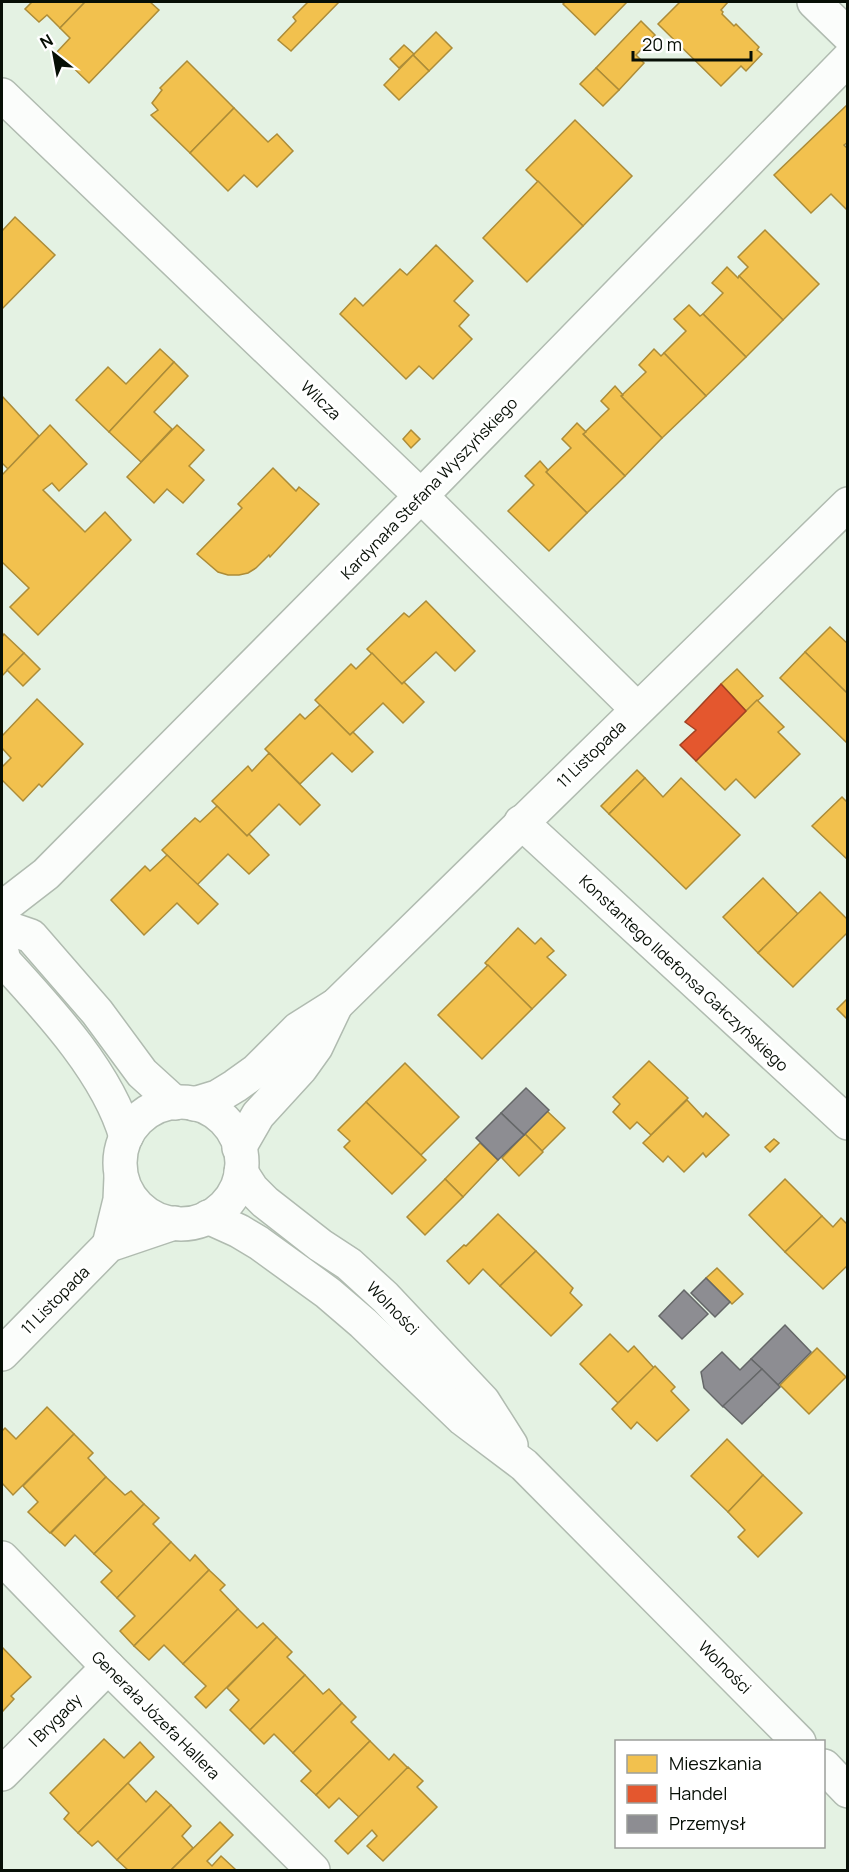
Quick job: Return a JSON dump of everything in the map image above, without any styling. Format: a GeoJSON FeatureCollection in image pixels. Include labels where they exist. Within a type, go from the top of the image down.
{"type":"FeatureCollection","features":[{"type":"Feature","properties":{"kind":"street"},"geometry":{"type":"LineString","coordinates":[[814,2],[848,35]]}},
{"type":"Feature","properties":{"kind":"street","name":"Kardynała Stefana Wyszyńskiego"},"geometry":{"type":"LineString","coordinates":[[2,908],[46,874],[421,496],[848,58]]}},
{"type":"Feature","properties":{"kind":"street","name":"Wilcza"},"geometry":{"type":"LineString","coordinates":[[2,95],[421,496],[637,709]]}},
{"type":"Feature","properties":{"kind":"street","name":"11 Listopada"},"geometry":{"type":"LineString","coordinates":[[184,1103],[217,1097],[236,1086],[256,1071],[298,1029],[336,1005],[848,504]]}},
{"type":"Feature","properties":{"kind":"street","name":"Konstantego Ildefonsa Gałczyńskiego"},"geometry":{"type":"LineString","coordinates":[[522,822],[848,1123]]}},
{"type":"Feature","properties":{"kind":"street"},"geometry":{"type":"LineString","coordinates":[[2,926],[31,936],[97,1012],[142,1073],[184,1103],[214,1113],[231,1128],[240,1160],[233,1194],[226,1203],[208,1217],[186,1224],[159,1220],[146,1213],[135,1203],[126,1191],[121,1177]]}},
{"type":"Feature","properties":{"kind":"street"},"geometry":{"type":"LineString","coordinates":[[2,952],[4,961],[63,1029],[101,1082],[120,1116],[126,1137]]}},
{"type":"Feature","properties":{"kind":"street","name":"11 Listopada"},"geometry":{"type":"LineString","coordinates":[[240,1160],[258,1115],[301,1068],[316,1047],[336,1005]]}},
{"type":"Feature","properties":{"kind":"street"},"geometry":{"type":"LineString","coordinates":[[109,1245],[120,1200],[120,1163],[126,1137],[131,1128],[146,1113],[164,1104],[184,1103]]}},
{"type":"Feature","properties":{"kind":"street","name":"Wolności"},"geometry":{"type":"LineString","coordinates":[[240,1160],[252,1189],[272,1208],[349,1264],[385,1297],[483,1401],[524,1465]]}},
{"type":"Feature","properties":{"kind":"street","name":"Wolności"},"geometry":{"type":"LineString","coordinates":[[208,1217],[259,1243],[328,1293],[363,1323],[463,1419],[524,1465],[797,1740]]}},
{"type":"Feature","properties":{"kind":"street","name":"11 Listopada"},"geometry":{"type":"LineString","coordinates":[[2,1354],[109,1245],[174,1223]]}},
{"type":"Feature","properties":{"kind":"street","name":"Generała Józefa Hallera"},"geometry":{"type":"LineString","coordinates":[[2,1558],[108,1667],[313,1870]]}},
{"type":"Feature","properties":{"kind":"street","name":"I Brygady"},"geometry":{"type":"LineString","coordinates":[[2,1774],[108,1667]]}},
{"type":"Feature","properties":{"kind":"street"},"geometry":{"type":"LineString","coordinates":[[825,1767],[848,1791]]}},
{"type":"Feature","properties":{"kind":"building: Mieszkania"},"geometry":{"type":"Polygon","coordinates":[[[32,2],[85,2],[60,28],[47,15],[39,22],[25,9],[32,2]]]}},
{"type":"Feature","properties":{"kind":"building: Mieszkania"},"geometry":{"type":"Polygon","coordinates":[[[85,2],[150,2],[159,10],[89,83],[57,52],[70,38],[60,28],[85,2]]]}},
{"type":"Feature","properties":{"kind":"building: Mieszkania"},"geometry":{"type":"Polygon","coordinates":[[[308,2],[339,2],[291,51],[278,40],[296,21],[293,17],[308,2]]]}},
{"type":"Feature","properties":{"kind":"building: Mieszkania"},"geometry":{"type":"Polygon","coordinates":[[[565,2],[627,2],[595,35],[563,4],[565,2]]]}},
{"type":"Feature","properties":{"kind":"building: Mieszkania"},"geometry":{"type":"Polygon","coordinates":[[[680,2],[728,2],[721,10],[722,14],[734,26],[736,24],[759,47],[757,50],[762,54],[746,71],[741,66],[721,86],[658,24],[680,2]]]}},
{"type":"Feature","properties":{"kind":"building: Mieszkania"},"geometry":{"type":"Polygon","coordinates":[[[641,21],[655,35],[636,55],[644,63],[619,90],[596,68],[641,21]]]}},
{"type":"Feature","properties":{"kind":"building: Mieszkania"},"geometry":{"type":"Polygon","coordinates":[[[436,32],[452,48],[429,71],[413,55],[436,32]]]}},
{"type":"Feature","properties":{"kind":"building: Mieszkania"},"geometry":{"type":"Polygon","coordinates":[[[404,45],[414,54],[399,68],[390,59],[404,45]]]}},
{"type":"Feature","properties":{"kind":"building: Mieszkania"},"geometry":{"type":"Polygon","coordinates":[[[413,55],[429,71],[399,100],[384,85],[413,55]]]}},
{"type":"Feature","properties":{"kind":"building: Mieszkania"},"geometry":{"type":"Polygon","coordinates":[[[187,61],[234,108],[190,153],[151,115],[158,110],[152,103],[162,90],[160,88],[187,61]]]}},
{"type":"Feature","properties":{"kind":"building: Mieszkania"},"geometry":{"type":"Polygon","coordinates":[[[596,68],[619,90],[603,106],[580,84],[596,68]]]}},
{"type":"Feature","properties":{"kind":"building: Mieszkania"},"geometry":{"type":"Polygon","coordinates":[[[848,104],[848,142],[844,145],[848,149],[848,211],[831,194],[811,213],[774,175],[848,104]]]}},
{"type":"Feature","properties":{"kind":"building: Mieszkania"},"geometry":{"type":"Polygon","coordinates":[[[234,108],[268,142],[277,134],[293,151],[257,187],[244,175],[228,191],[190,153],[234,108]]]}},
{"type":"Feature","properties":{"kind":"building: Mieszkania"},"geometry":{"type":"Polygon","coordinates":[[[575,120],[632,176],[583,226],[526,170],[575,120]]]}},
{"type":"Feature","properties":{"kind":"building: Mieszkania"},"geometry":{"type":"Polygon","coordinates":[[[538,181],[583,226],[527,282],[483,238],[538,181]]]}},
{"type":"Feature","properties":{"kind":"building: Mieszkania"},"geometry":{"type":"Polygon","coordinates":[[[15,217],[55,255],[2,309],[2,231],[15,217]]]}},
{"type":"Feature","properties":{"kind":"building: Mieszkania"},"geometry":{"type":"Polygon","coordinates":[[[765,230],[819,284],[783,320],[739,276],[748,267],[738,257],[765,230]]]}},
{"type":"Feature","properties":{"kind":"building: Mieszkania"},"geometry":{"type":"Polygon","coordinates":[[[436,245],[473,281],[454,301],[469,315],[459,326],[472,339],[433,379],[419,366],[406,379],[340,314],[355,298],[363,306],[400,269],[407,275],[436,245]]]}},
{"type":"Feature","properties":{"kind":"building: Mieszkania"},"geometry":{"type":"Polygon","coordinates":[[[727,267],[783,320],[746,357],[703,314],[723,293],[712,283],[727,267]]]}},
{"type":"Feature","properties":{"kind":"building: Mieszkania"},"geometry":{"type":"Polygon","coordinates":[[[689,305],[700,316],[703,314],[746,357],[706,396],[664,353],[686,331],[674,319],[689,305]]]}},
{"type":"Feature","properties":{"kind":"building: Mieszkania"},"geometry":{"type":"Polygon","coordinates":[[[160,349],[174,362],[109,432],[76,400],[108,367],[126,384],[160,349]]]}},
{"type":"Feature","properties":{"kind":"building: Mieszkania"},"geometry":{"type":"Polygon","coordinates":[[[654,349],[661,356],[664,353],[706,396],[662,438],[621,396],[646,372],[639,365],[654,349]]]}},
{"type":"Feature","properties":{"kind":"building: Mieszkania"},"geometry":{"type":"Polygon","coordinates":[[[174,362],[188,376],[154,412],[172,429],[141,462],[109,432],[174,362]]]}},
{"type":"Feature","properties":{"kind":"building: Mieszkania"},"geometry":{"type":"Polygon","coordinates":[[[615,386],[623,395],[621,396],[662,438],[625,476],[583,434],[609,409],[601,401],[615,386]]]}},
{"type":"Feature","properties":{"kind":"building: Mieszkania"},"geometry":{"type":"Polygon","coordinates":[[[2,396],[39,436],[8,469],[2,463],[2,396]]]}},
{"type":"Feature","properties":{"kind":"building: Mieszkania"},"geometry":{"type":"Polygon","coordinates":[[[577,423],[586,432],[583,434],[625,476],[587,513],[546,472],[571,448],[562,439],[577,423]]]}},
{"type":"Feature","properties":{"kind":"building: Mieszkania"},"geometry":{"type":"Polygon","coordinates":[[[50,425],[87,464],[59,491],[52,483],[43,490],[85,532],[105,512],[131,540],[38,635],[10,607],[29,588],[2,562],[2,475],[50,425]]]}},
{"type":"Feature","properties":{"kind":"building: Mieszkania"},"geometry":{"type":"Polygon","coordinates":[[[177,425],[204,450],[189,466],[204,480],[183,503],[167,489],[154,503],[127,477],[177,425]]]}},
{"type":"Feature","properties":{"kind":"building: Mieszkania"},"geometry":{"type":"Polygon","coordinates":[[[411,430],[420,439],[411,448],[403,439],[411,430]]]}},
{"type":"Feature","properties":{"kind":"building: Mieszkania"},"geometry":{"type":"Polygon","coordinates":[[[540,461],[548,470],[546,472],[587,513],[549,551],[508,511],[534,485],[525,476],[540,461]]]}},
{"type":"Feature","properties":{"kind":"building: Mieszkania"},"geometry":{"type":"Polygon","coordinates":[[[273,468],[296,491],[299,487],[319,504],[270,557],[269,555],[256,568],[239,575],[218,572],[197,554],[242,508],[238,504],[273,468]]]}},
{"type":"Feature","properties":{"kind":"building: Mieszkania"},"geometry":{"type":"Polygon","coordinates":[[[426,601],[475,651],[455,671],[436,652],[402,684],[367,649],[404,613],[409,617],[426,601]]]}},
{"type":"Feature","properties":{"kind":"building: Mieszkania"},"geometry":{"type":"Polygon","coordinates":[[[830,627],[848,644],[848,694],[805,652],[830,627]]]}},
{"type":"Feature","properties":{"kind":"building: Mieszkania"},"geometry":{"type":"Polygon","coordinates":[[[4,634],[24,653],[2,676],[2,637],[4,634]]]}},
{"type":"Feature","properties":{"kind":"building: Mieszkania"},"geometry":{"type":"Polygon","coordinates":[[[805,652],[848,694],[847,743],[780,678],[805,652]]]}},
{"type":"Feature","properties":{"kind":"building: Mieszkania"},"geometry":{"type":"Polygon","coordinates":[[[24,653],[40,669],[23,686],[7,670],[24,653]]]}},
{"type":"Feature","properties":{"kind":"building: Mieszkania"},"geometry":{"type":"Polygon","coordinates":[[[372,653],[402,684],[404,682],[424,702],[403,723],[383,703],[350,735],[315,700],[351,664],[356,669],[372,653]]]}},
{"type":"Feature","properties":{"kind":"building: Mieszkania"},"geometry":{"type":"Polygon","coordinates":[[[737,669],[763,696],[746,711],[721,684],[737,669]]]}},
{"type":"Feature","properties":{"kind":"building: Mieszkania"},"geometry":{"type":"Polygon","coordinates":[[[37,699],[83,744],[42,787],[39,784],[23,801],[2,780],[2,767],[11,758],[2,748],[2,736],[37,699]]]}},
{"type":"Feature","properties":{"kind":"building: Mieszkania"},"geometry":{"type":"Polygon","coordinates":[[[757,700],[784,727],[778,732],[800,754],[755,798],[736,779],[725,790],[696,761],[757,700]]]}},
{"type":"Feature","properties":{"kind":"building: Mieszkania"},"geometry":{"type":"Polygon","coordinates":[[[320,705],[350,735],[353,732],[373,752],[352,772],[332,753],[300,784],[265,749],[300,714],[305,719],[320,705]]]}},
{"type":"Feature","properties":{"kind":"building: Mieszkania"},"geometry":{"type":"Polygon","coordinates":[[[269,753],[320,805],[300,825],[279,804],[247,836],[212,801],[248,766],[252,771],[269,753]]]}},
{"type":"Feature","properties":{"kind":"building: Mieszkania"},"geometry":{"type":"Polygon","coordinates":[[[637,770],[645,778],[609,814],[601,806],[637,770]]]}},
{"type":"Feature","properties":{"kind":"building: Mieszkania"},"geometry":{"type":"Polygon","coordinates":[[[645,778],[663,797],[681,778],[740,835],[686,889],[609,814],[645,778]]]}},
{"type":"Feature","properties":{"kind":"building: Mieszkania"},"geometry":{"type":"Polygon","coordinates":[[[842,797],[848,803],[848,860],[812,826],[842,797]]]}},
{"type":"Feature","properties":{"kind":"building: Mieszkania"},"geometry":{"type":"Polygon","coordinates":[[[217,806],[269,855],[249,874],[228,854],[197,885],[162,850],[195,818],[200,822],[217,806]]]}},
{"type":"Feature","properties":{"kind":"building: Mieszkania"},"geometry":{"type":"Polygon","coordinates":[[[167,855],[218,904],[198,924],[177,903],[144,935],[111,900],[145,866],[150,871],[167,855]]]}},
{"type":"Feature","properties":{"kind":"building: Mieszkania"},"geometry":{"type":"Polygon","coordinates":[[[763,878],[798,914],[758,953],[723,917],[763,878]]]}},
{"type":"Feature","properties":{"kind":"building: Mieszkania"},"geometry":{"type":"Polygon","coordinates":[[[820,892],[848,920],[848,932],[793,987],[758,953],[820,892]]]}},
{"type":"Feature","properties":{"kind":"building: Mieszkania"},"geometry":{"type":"Polygon","coordinates":[[[518,928],[535,944],[541,938],[554,951],[547,957],[566,975],[532,1009],[485,963],[518,928]]]}},
{"type":"Feature","properties":{"kind":"building: Mieszkania"},"geometry":{"type":"Polygon","coordinates":[[[488,965],[532,1009],[482,1059],[438,1015],[488,965]]]}},
{"type":"Feature","properties":{"kind":"building: Mieszkania"},"geometry":{"type":"Polygon","coordinates":[[[848,998],[848,1020],[837,1009],[848,998]]]}},
{"type":"Feature","properties":{"kind":"building: Mieszkania"},"geometry":{"type":"Polygon","coordinates":[[[649,1061],[688,1098],[651,1135],[637,1122],[630,1129],[613,1112],[620,1104],[613,1097],[649,1061]]]}},
{"type":"Feature","properties":{"kind":"building: Mieszkania"},"geometry":{"type":"Polygon","coordinates":[[[405,1063],[459,1117],[421,1155],[366,1102],[405,1063]]]}},
{"type":"Feature","properties":{"kind":"building: Mieszkania"},"geometry":{"type":"Polygon","coordinates":[[[687,1100],[703,1117],[706,1113],[729,1135],[706,1157],[703,1153],[684,1172],[668,1156],[663,1162],[643,1143],[687,1100]]]}},
{"type":"Feature","properties":{"kind":"building: Mieszkania"},"geometry":{"type":"Polygon","coordinates":[[[366,1102],[426,1160],[392,1194],[344,1147],[350,1141],[338,1130],[366,1102]]]}},
{"type":"Feature","properties":{"kind":"building: Mieszkania"},"geometry":{"type":"Polygon","coordinates":[[[547,1111],[565,1128],[542,1151],[525,1134],[547,1111]]]}},
{"type":"Feature","properties":{"kind":"building: Mieszkania"},"geometry":{"type":"Polygon","coordinates":[[[525,1134],[543,1152],[519,1176],[502,1158],[525,1134]]]}},
{"type":"Feature","properties":{"kind":"building: Mieszkania"},"geometry":{"type":"Polygon","coordinates":[[[774,1139],[779,1143],[770,1152],[765,1147],[774,1139]]]}},
{"type":"Feature","properties":{"kind":"building: Mieszkania"},"geometry":{"type":"Polygon","coordinates":[[[480,1143],[498,1160],[463,1197],[445,1179],[480,1143]]]}},
{"type":"Feature","properties":{"kind":"building: Mieszkania"},"geometry":{"type":"Polygon","coordinates":[[[445,1179],[463,1197],[425,1235],[407,1217],[445,1179]]]}},
{"type":"Feature","properties":{"kind":"building: Mieszkania"},"geometry":{"type":"Polygon","coordinates":[[[785,1179],[822,1216],[785,1252],[749,1215],[785,1179]]]}},
{"type":"Feature","properties":{"kind":"building: Mieszkania"},"geometry":{"type":"Polygon","coordinates":[[[498,1214],[536,1251],[500,1286],[483,1269],[469,1284],[447,1261],[464,1245],[466,1246],[498,1214]]]}},
{"type":"Feature","properties":{"kind":"building: Mieszkania"},"geometry":{"type":"Polygon","coordinates":[[[822,1216],[833,1227],[841,1218],[848,1225],[848,1265],[823,1289],[785,1252],[822,1216]]]}},
{"type":"Feature","properties":{"kind":"building: Mieszkania"},"geometry":{"type":"Polygon","coordinates":[[[536,1251],[573,1288],[570,1293],[582,1305],[551,1336],[500,1286],[536,1251]]]}},
{"type":"Feature","properties":{"kind":"building: Mieszkania"},"geometry":{"type":"Polygon","coordinates":[[[717,1268],[743,1294],[732,1304],[706,1278],[717,1268]]]}},
{"type":"Feature","properties":{"kind":"building: Mieszkania"},"geometry":{"type":"Polygon","coordinates":[[[610,1334],[628,1352],[634,1346],[654,1368],[618,1403],[580,1364],[610,1334]]]}},
{"type":"Feature","properties":{"kind":"building: Mieszkania"},"geometry":{"type":"Polygon","coordinates":[[[817,1348],[846,1377],[809,1414],[780,1385],[817,1348]]]}},
{"type":"Feature","properties":{"kind":"building: Mieszkania"},"geometry":{"type":"Polygon","coordinates":[[[655,1366],[675,1387],[671,1391],[689,1410],[657,1441],[637,1422],[631,1429],[612,1409],[655,1366]]]}},
{"type":"Feature","properties":{"kind":"building: Mieszkania"},"geometry":{"type":"Polygon","coordinates":[[[47,1407],[74,1434],[13,1495],[2,1483],[2,1431],[5,1428],[16,1439],[47,1407]]]}},
{"type":"Feature","properties":{"kind":"building: Mieszkania"},"geometry":{"type":"Polygon","coordinates":[[[74,1434],[93,1453],[88,1458],[106,1477],[50,1533],[28,1512],[38,1502],[23,1486],[74,1434]]]}},
{"type":"Feature","properties":{"kind":"building: Mieszkania"},"geometry":{"type":"Polygon","coordinates":[[[727,1439],[763,1475],[728,1512],[691,1476],[727,1439]]]}},
{"type":"Feature","properties":{"kind":"building: Mieszkania"},"geometry":{"type":"Polygon","coordinates":[[[763,1475],[802,1513],[758,1557],[738,1537],[745,1530],[728,1512],[763,1475]]]}},
{"type":"Feature","properties":{"kind":"building: Mieszkania"},"geometry":{"type":"Polygon","coordinates":[[[106,1477],[125,1495],[131,1491],[144,1504],[94,1554],[75,1535],[65,1546],[51,1533],[106,1477]]]}},
{"type":"Feature","properties":{"kind":"building: Mieszkania"},"geometry":{"type":"Polygon","coordinates":[[[144,1504],[159,1518],[153,1524],[171,1542],[117,1598],[101,1582],[112,1571],[94,1554],[144,1504]]]}},
{"type":"Feature","properties":{"kind":"building: Mieszkania"},"geometry":{"type":"Polygon","coordinates":[[[171,1542],[190,1561],[195,1555],[209,1570],[134,1646],[120,1631],[135,1616],[117,1598],[171,1542]]]}},
{"type":"Feature","properties":{"kind":"building: Mieszkania"},"geometry":{"type":"Polygon","coordinates":[[[209,1570],[225,1585],[220,1590],[238,1609],[183,1664],[164,1645],[149,1660],[134,1646],[209,1570]]]}},
{"type":"Feature","properties":{"kind":"building: Mieszkania"},"geometry":{"type":"Polygon","coordinates":[[[238,1609],[257,1628],[263,1623],[277,1637],[206,1708],[195,1697],[206,1686],[183,1664],[238,1609]]]}},
{"type":"Feature","properties":{"kind":"building: Mieszkania"},"geometry":{"type":"Polygon","coordinates":[[[277,1637],[292,1652],[287,1657],[305,1675],[250,1730],[230,1710],[239,1700],[227,1688],[277,1637]]]}},
{"type":"Feature","properties":{"kind":"building: Mieszkania"},"geometry":{"type":"Polygon","coordinates":[[[2,1647],[31,1677],[11,1696],[14,1699],[2,1712],[2,1647]]]}},
{"type":"Feature","properties":{"kind":"building: Mieszkania"},"geometry":{"type":"Polygon","coordinates":[[[305,1675],[323,1694],[329,1689],[342,1703],[293,1753],[274,1734],[264,1744],[250,1730],[305,1675]]]}},
{"type":"Feature","properties":{"kind":"building: Mieszkania"},"geometry":{"type":"Polygon","coordinates":[[[342,1703],[356,1717],[351,1722],[370,1741],[316,1795],[301,1781],[311,1771],[293,1753],[342,1703]]]}},
{"type":"Feature","properties":{"kind":"building: Mieszkania"},"geometry":{"type":"Polygon","coordinates":[[[104,1739],[124,1758],[140,1742],[154,1757],[78,1833],[64,1819],[69,1813],[50,1793],[104,1739]]]}},
{"type":"Feature","properties":{"kind":"building: Mieszkania"},"geometry":{"type":"Polygon","coordinates":[[[370,1741],[389,1760],[394,1754],[408,1768],[359,1817],[339,1798],[329,1808],[316,1795],[370,1741]]]}},
{"type":"Feature","properties":{"kind":"building: Mieszkania"},"geometry":{"type":"Polygon","coordinates":[[[408,1767],[423,1781],[417,1787],[437,1807],[383,1861],[367,1846],[377,1836],[372,1830],[348,1854],[335,1841],[408,1767]]]}},
{"type":"Feature","properties":{"kind":"building: Mieszkania"},"geometry":{"type":"Polygon","coordinates":[[[128,1783],[146,1802],[156,1791],[171,1805],[117,1860],[98,1841],[92,1846],[78,1833],[128,1783]]]}},
{"type":"Feature","properties":{"kind":"building: Mieszkania"},"geometry":{"type":"Polygon","coordinates":[[[171,1805],[191,1826],[182,1836],[193,1848],[171,1870],[128,1870],[117,1860],[171,1805]]]}},
{"type":"Feature","properties":{"kind":"building: Mieszkania"},"geometry":{"type":"Polygon","coordinates":[[[220,1822],[233,1835],[207,1861],[212,1866],[221,1856],[236,1870],[171,1870],[220,1822]]]}},
{"type":"Feature","properties":{"kind":"building: Handel"},"geometry":{"type":"Polygon","coordinates":[[[721,684],[746,711],[696,761],[680,745],[696,730],[685,722],[721,684]]]}},
{"type":"Feature","properties":{"kind":"building: Przemysł"},"geometry":{"type":"Polygon","coordinates":[[[526,1088],[549,1110],[524,1135],[501,1113],[526,1088]]]}},
{"type":"Feature","properties":{"kind":"building: Przemysł"},"geometry":{"type":"Polygon","coordinates":[[[501,1113],[524,1135],[498,1160],[476,1138],[501,1113]]]}},
{"type":"Feature","properties":{"kind":"building: Przemysł"},"geometry":{"type":"Polygon","coordinates":[[[706,1278],[730,1302],[715,1317],[691,1293],[706,1278]]]}},
{"type":"Feature","properties":{"kind":"building: Przemysł"},"geometry":{"type":"Polygon","coordinates":[[[684,1290],[708,1314],[682,1339],[659,1316],[684,1290]]]}},
{"type":"Feature","properties":{"kind":"building: Przemysł"},"geometry":{"type":"Polygon","coordinates":[[[785,1325],[811,1352],[778,1385],[751,1359],[785,1325]]]}},
{"type":"Feature","properties":{"kind":"building: Przemysł"},"geometry":{"type":"Polygon","coordinates":[[[722,1352],[740,1370],[751,1359],[762,1369],[723,1407],[704,1388],[701,1372],[722,1352]]]}},
{"type":"Feature","properties":{"kind":"building: Przemysł"},"geometry":{"type":"Polygon","coordinates":[[[762,1369],[780,1387],[742,1424],[723,1406],[762,1369]]]}}]}
